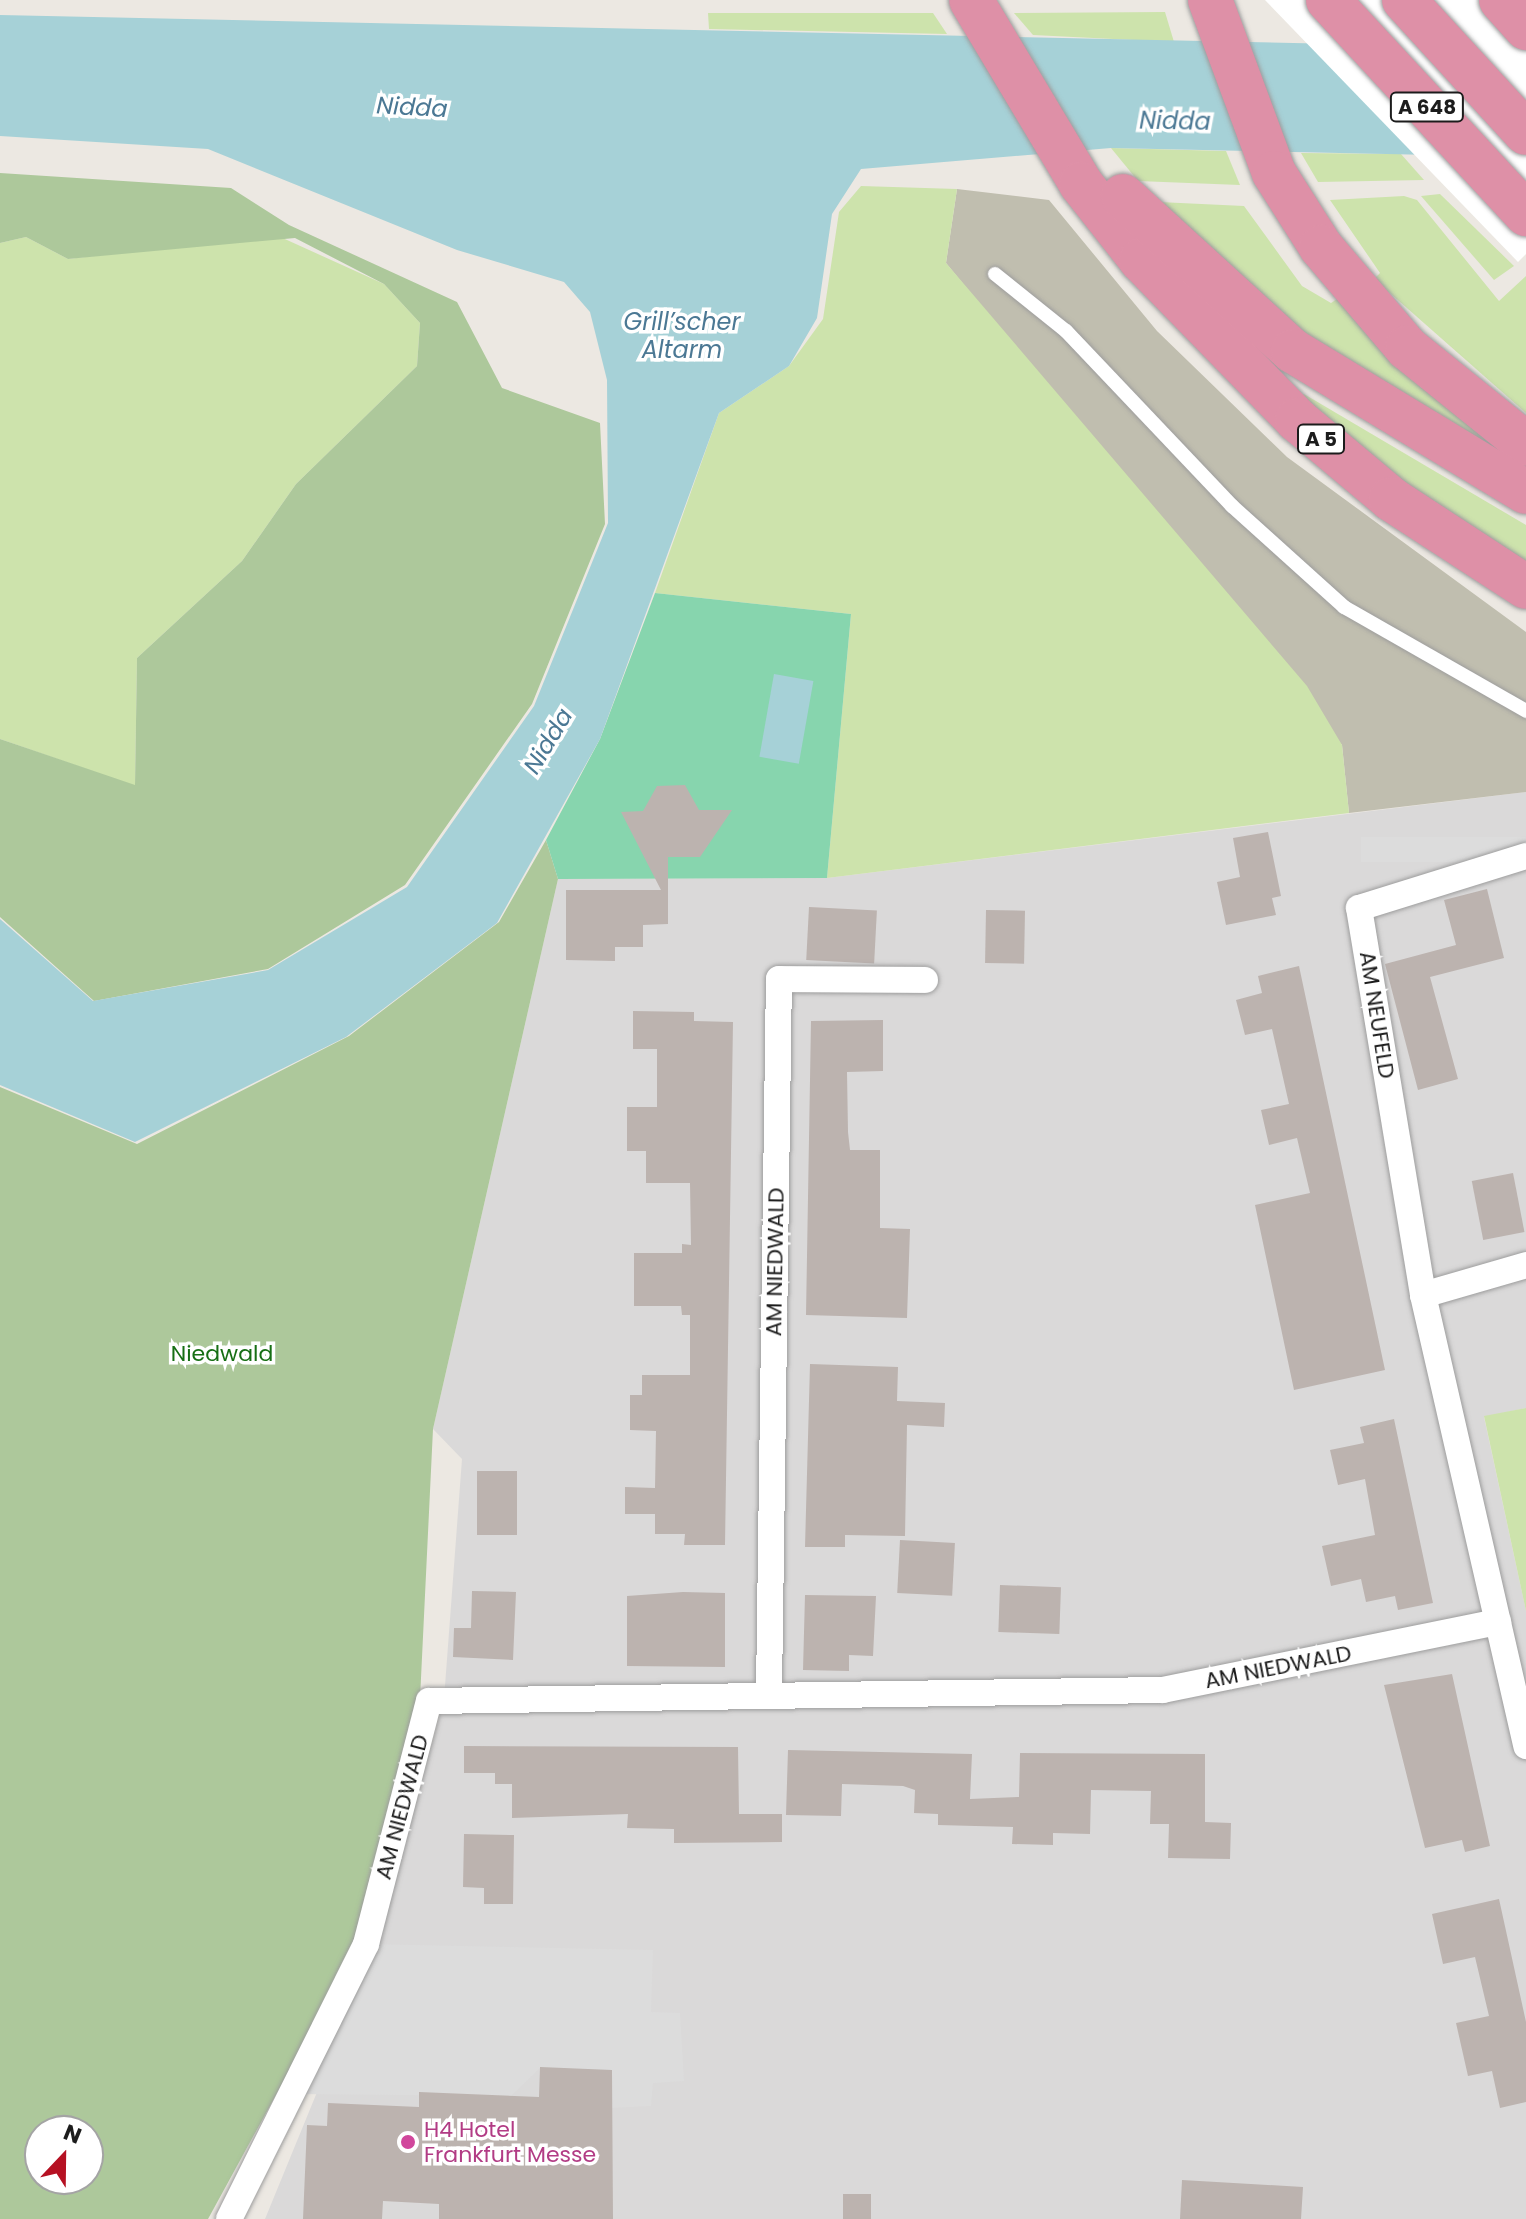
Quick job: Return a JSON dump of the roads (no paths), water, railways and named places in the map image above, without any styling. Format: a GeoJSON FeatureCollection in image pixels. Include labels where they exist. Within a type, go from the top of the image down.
{"type":"FeatureCollection","features":[{"type":"Feature","properties":{"kind":"highway","name":"A 5"},"geometry":{"type":"LineString","coordinates":[[971,0],[1030,99],[1157,254],[1309,430],[1391,499],[1526,587]]}},
{"type":"Feature","properties":{"kind":"highway"},"geometry":{"type":"LineString","coordinates":[[1210,0],[1274,173],[1357,292],[1407,348],[1526,444]]}},
{"type":"Feature","properties":{"kind":"highway","name":"A 648"},"geometry":{"type":"LineString","coordinates":[[1328,0],[1526,214]]}},
{"type":"Feature","properties":{"kind":"highway","name":"A 648"},"geometry":{"type":"LineString","coordinates":[[1404,0],[1526,133]]}},
{"type":"Feature","properties":{"kind":"highway"},"geometry":{"type":"LineString","coordinates":[[1501,0],[1526,28]]}},
{"type":"Feature","properties":{"kind":"highway","name":"A 5"},"geometry":{"type":"LineString","coordinates":[[1157,254],[1293,351],[1526,492]]}},
{"type":"Feature","properties":{"kind":"street","name":"AM NEUFELD"},"geometry":{"type":"LineString","coordinates":[[1526,856],[1359,908],[1423,1295],[1526,1746]]}},
{"type":"Feature","properties":{"kind":"street","name":"AM NIEDWALD"},"geometry":{"type":"LineString","coordinates":[[769,1691],[779,979],[925,980]]}},
{"type":"Feature","properties":{"kind":"street"},"geometry":{"type":"LineString","coordinates":[[1423,1295],[1526,1265]]}},
{"type":"Feature","properties":{"kind":"street","name":"AM NIEDWALD"},"geometry":{"type":"LineString","coordinates":[[229,2219],[366,1944],[429,1701],[769,1691],[1163,1690],[1498,1622]]}},
{"type":"Feature","properties":{"kind":"lane"},"geometry":{"type":"LineString","coordinates":[[995,274],[1066,331],[1232,506],[1344,607],[1526,711]]}},
{"type":"Feature","properties":{"kind":"water"},"geometry":{"type":"Polygon","coordinates":[[[0,15],[1526,48],[1526,157],[1111,148],[861,169],[832,214],[817,318],[789,366],[719,413],[600,739],[497,923],[346,1037],[135,1142],[0,1085],[0,919],[93,1001],[268,970],[407,887],[534,706],[608,523],[607,380],[590,312],[564,282],[457,250],[208,149],[0,136],[0,15]]]}},
{"type":"Feature","properties":{"kind":"water"},"geometry":{"type":"Polygon","coordinates":[[[774,674],[813,681],[799,764],[759,757],[774,674]]]}},
{"type":"Feature","properties":{"kind":"place","name":"H4 Hotel Frankfurt Messe"},"geometry":{"type":"Point","coordinates":[408,2142]}},
{"type":"Feature","properties":{"kind":"water label","name":"Nidda"},"geometry":{"type":"Point","coordinates":[412,107]}},
{"type":"Feature","properties":{"kind":"water label","name":"Nidda"},"geometry":{"type":"Point","coordinates":[1175,121]}},
{"type":"Feature","properties":{"kind":"water label","name":"Grill’scher Altarm"},"geometry":{"type":"Point","coordinates":[682,336]}},
{"type":"Feature","properties":{"kind":"water label","name":"Nidda"},"geometry":{"type":"Point","coordinates":[548,741]}},
{"type":"Feature","properties":{"kind":"park label","name":"Niedwald"},"geometry":{"type":"Point","coordinates":[222,1354]}}]}
